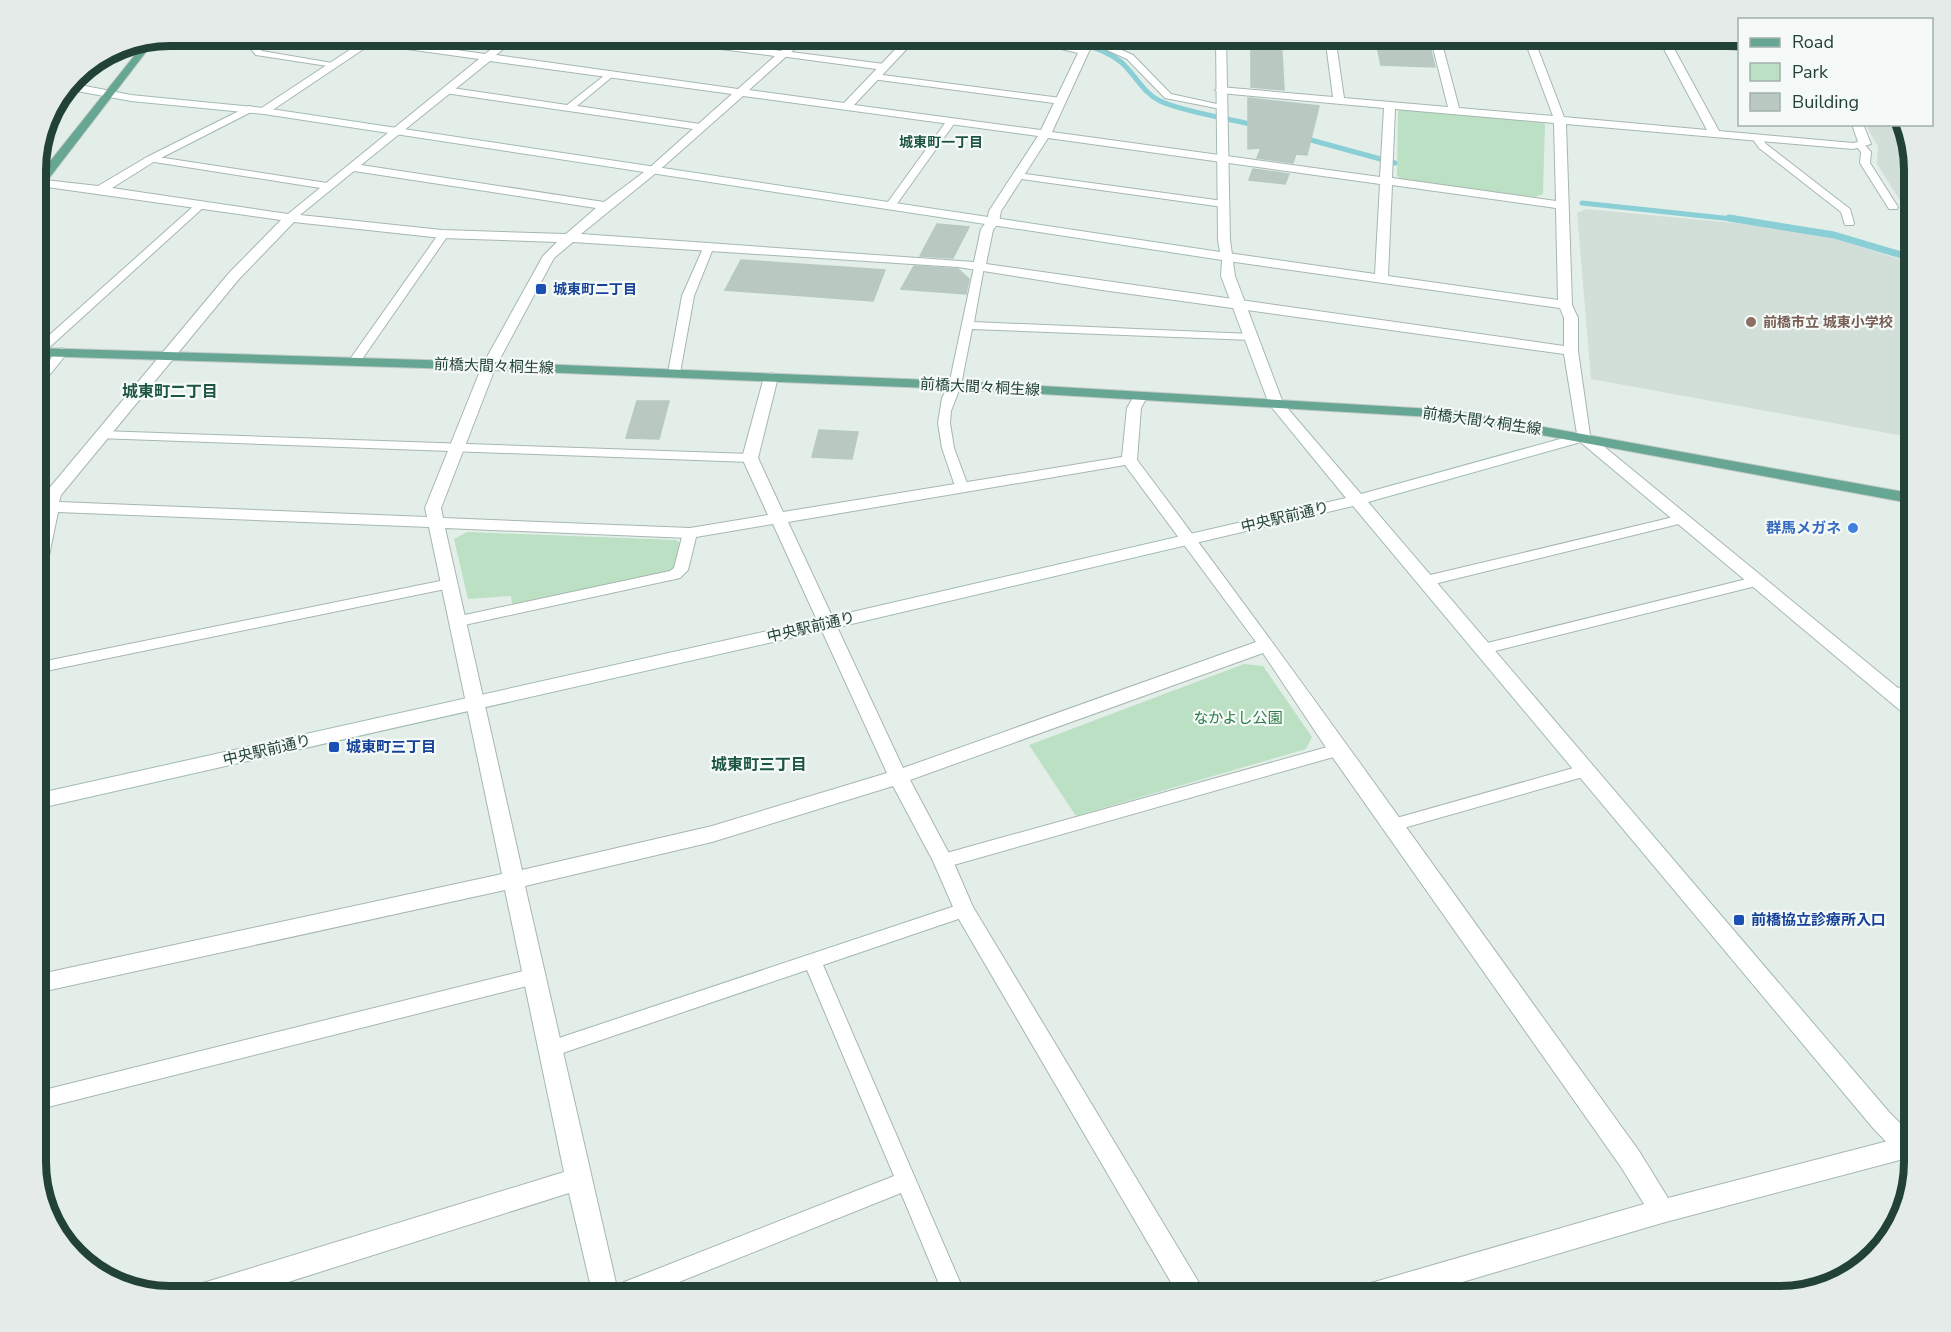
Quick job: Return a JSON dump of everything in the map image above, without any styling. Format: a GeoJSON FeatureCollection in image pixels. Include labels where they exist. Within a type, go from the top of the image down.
{"type":"FeatureCollection","features":[{"type":"Feature","properties":{"kind":"main road"},"geometry":{"type":"LineString","coordinates":[[47,173],[145,49]]}},
{"type":"Feature","properties":{"kind":"main road","name":"前橋大間々桐生線"},"geometry":{"type":"LineString","coordinates":[[47,352],[489,366],[955,385],[1449,414],[1904,497]]}},
{"type":"Feature","properties":{"kind":"street"},"geometry":{"type":"LineString","coordinates":[[264,111],[361,46]]}},
{"type":"Feature","properties":{"kind":"street"},"geometry":{"type":"LineString","coordinates":[[406,46],[1560,205]]}},
{"type":"Feature","properties":{"kind":"street"},"geometry":{"type":"LineString","coordinates":[[47,501],[234,276],[291,218],[327,186],[502,46]]}},
{"type":"Feature","properties":{"kind":"street"},"geometry":{"type":"LineString","coordinates":[[720,46],[783,54]]}},
{"type":"Feature","properties":{"kind":"street"},"geometry":{"type":"LineString","coordinates":[[604,1286],[534,976],[460,621],[433,508],[489,366],[549,256],[606,206],[651,171],[792,46]]}},
{"type":"Feature","properties":{"kind":"street"},"geometry":{"type":"LineString","coordinates":[[847,106],[905,46]]}},
{"type":"Feature","properties":{"kind":"street"},"geometry":{"type":"LineString","coordinates":[[979,267],[987,229],[993,222],[995,211],[1045,134],[1087,46]]}},
{"type":"Feature","properties":{"kind":"street"},"geometry":{"type":"LineString","coordinates":[[1221,46],[1224,240],[1228,257],[1228,276],[1276,404],[1881,1120],[1904,1140]]}},
{"type":"Feature","properties":{"kind":"street"},"geometry":{"type":"LineString","coordinates":[[1331,46],[1339,100]]}},
{"type":"Feature","properties":{"kind":"street"},"geometry":{"type":"LineString","coordinates":[[1438,46],[1454,110]]}},
{"type":"Feature","properties":{"kind":"street"},"geometry":{"type":"LineString","coordinates":[[1532,46],[1560,120],[1560,205],[1565,305],[1571,318],[1571,351],[1583,437],[1904,702]]}},
{"type":"Feature","properties":{"kind":"street"},"geometry":{"type":"LineString","coordinates":[[1668,46],[1715,134]]}},
{"type":"Feature","properties":{"kind":"street"},"geometry":{"type":"LineString","coordinates":[[78,88],[110,94],[264,111],[993,222],[1565,305]]}},
{"type":"Feature","properties":{"kind":"street"},"geometry":{"type":"LineString","coordinates":[[1220,90],[1861,146],[1865,144],[1865,140],[1858,126]]}},
{"type":"Feature","properties":{"kind":"street"},"geometry":{"type":"LineString","coordinates":[[1381,278],[1390,105]]}},
{"type":"Feature","properties":{"kind":"street"},"geometry":{"type":"LineString","coordinates":[[100,190],[150,159],[249,109]]}},
{"type":"Feature","properties":{"kind":"street"},"geometry":{"type":"LineString","coordinates":[[351,167],[606,206]]}},
{"type":"Feature","properties":{"kind":"street"},"geometry":{"type":"LineString","coordinates":[[47,185],[100,190],[291,218],[444,234],[710,246],[958,263],[1571,351]]}},
{"type":"Feature","properties":{"kind":"street"},"geometry":{"type":"LineString","coordinates":[[771,377],[750,458],[826,624],[898,777],[943,861],[964,910],[1188,1286]]}},
{"type":"Feature","properties":{"kind":"street"},"geometry":{"type":"LineString","coordinates":[[1140,397],[1134,408],[1129,460],[1267,645],[1338,750],[1630,1159],[1662,1211]]}},
{"type":"Feature","properties":{"kind":"street","name":"中央駅前通り"},"geometry":{"type":"LineString","coordinates":[[47,800],[1188,540],[1357,500],[1583,437]]}},
{"type":"Feature","properties":{"kind":"street"},"geometry":{"type":"LineString","coordinates":[[47,506],[690,533],[780,520],[961,486],[1129,460]]}},
{"type":"Feature","properties":{"kind":"street"},"geometry":{"type":"LineString","coordinates":[[47,982],[514,880],[712,834],[898,777],[1267,645]]}},
{"type":"Feature","properties":{"kind":"street"},"geometry":{"type":"LineString","coordinates":[[1896,695],[1904,693]]}},
{"type":"Feature","properties":{"kind":"street"},"geometry":{"type":"LineString","coordinates":[[1405,1286],[1662,1211],[1904,1150]]}},
{"type":"Feature","properties":{"kind":"street"},"geometry":{"type":"LineString","coordinates":[[235,1286],[578,1179]]}},
{"type":"Feature","properties":{"kind":"lane"},"geometry":{"type":"LineString","coordinates":[[256,46],[254,48],[259,53],[334,64]]}},
{"type":"Feature","properties":{"kind":"lane"},"geometry":{"type":"LineString","coordinates":[[1094,46],[1130,57],[1168,96],[1221,112]]}},
{"type":"Feature","properties":{"kind":"lane"},"geometry":{"type":"LineString","coordinates":[[783,54],[884,68]]}},
{"type":"Feature","properties":{"kind":"lane"},"geometry":{"type":"LineString","coordinates":[[569,108],[610,74]]}},
{"type":"Feature","properties":{"kind":"lane"},"geometry":{"type":"LineString","coordinates":[[875,77],[1061,101]]}},
{"type":"Feature","properties":{"kind":"lane"},"geometry":{"type":"LineString","coordinates":[[446,90],[700,127]]}},
{"type":"Feature","properties":{"kind":"lane"},"geometry":{"type":"LineString","coordinates":[[890,206],[951,121]]}},
{"type":"Feature","properties":{"kind":"lane"},"geometry":{"type":"LineString","coordinates":[[1757,138],[1762,146],[1846,211],[1849,223]]}},
{"type":"Feature","properties":{"kind":"lane"},"geometry":{"type":"LineString","coordinates":[[1861,146],[1866,152],[1865,163],[1893,207]]}},
{"type":"Feature","properties":{"kind":"lane"},"geometry":{"type":"LineString","coordinates":[[150,159],[327,186]]}},
{"type":"Feature","properties":{"kind":"lane"},"geometry":{"type":"LineString","coordinates":[[1018,176],[1223,204]]}},
{"type":"Feature","properties":{"kind":"lane"},"geometry":{"type":"LineString","coordinates":[[47,343],[200,206]]}},
{"type":"Feature","properties":{"kind":"lane"},"geometry":{"type":"LineString","coordinates":[[354,362],[444,234]]}},
{"type":"Feature","properties":{"kind":"lane"},"geometry":{"type":"LineString","coordinates":[[674,373],[688,296],[710,246]]}},
{"type":"Feature","properties":{"kind":"lane"},"geometry":{"type":"LineString","coordinates":[[961,486],[943,431],[949,395],[955,385],[979,267]]}},
{"type":"Feature","properties":{"kind":"lane"},"geometry":{"type":"LineString","coordinates":[[967,325],[1231,338],[1251,337]]}},
{"type":"Feature","properties":{"kind":"lane"},"geometry":{"type":"LineString","coordinates":[[47,370],[62,352]]}},
{"type":"Feature","properties":{"kind":"lane"},"geometry":{"type":"LineString","coordinates":[[102,435],[750,458]]}},
{"type":"Feature","properties":{"kind":"lane"},"geometry":{"type":"LineString","coordinates":[[1426,581],[1683,519]]}},
{"type":"Feature","properties":{"kind":"lane"},"geometry":{"type":"LineString","coordinates":[[460,621],[675,575],[681,570],[690,533]]}},
{"type":"Feature","properties":{"kind":"lane"},"geometry":{"type":"LineString","coordinates":[[1483,649],[1759,581]]}},
{"type":"Feature","properties":{"kind":"lane"},"geometry":{"type":"LineString","coordinates":[[47,666],[450,584]]}},
{"type":"Feature","properties":{"kind":"lane"},"geometry":{"type":"LineString","coordinates":[[943,861],[1338,750]]}},
{"type":"Feature","properties":{"kind":"lane"},"geometry":{"type":"LineString","coordinates":[[1393,825],[1584,771]]}},
{"type":"Feature","properties":{"kind":"lane"},"geometry":{"type":"LineString","coordinates":[[551,1049],[964,910]]}},
{"type":"Feature","properties":{"kind":"lane"},"geometry":{"type":"LineString","coordinates":[[812,961],[951,1286]]}},
{"type":"Feature","properties":{"kind":"lane"},"geometry":{"type":"LineString","coordinates":[[47,1098],[534,976]]}},
{"type":"Feature","properties":{"kind":"lane"},"geometry":{"type":"LineString","coordinates":[[642,1286],[906,1181]]}},
{"type":"Feature","properties":{"kind":"shaded area"},"geometry":{"type":"Polygon","coordinates":[[[1867,126],[1896,126],[1903,154],[1904,207],[1877,164],[1878,147],[1867,126]]]}},
{"type":"Feature","properties":{"kind":"shaded area","name":"前橋市立 城東小学校"},"geometry":{"type":"Polygon","coordinates":[[[1586,209],[1777,227],[1836,239],[1904,261],[1904,436],[1591,379],[1577,213],[1586,209]]]}},
{"type":"Feature","properties":{"kind":"green space"},"geometry":{"type":"Polygon","coordinates":[[[1405,109],[1538,120],[1545,124],[1543,194],[1534,197],[1401,179],[1397,176],[1398,111],[1405,109]]]}},
{"type":"Feature","properties":{"kind":"green space"},"geometry":{"type":"Polygon","coordinates":[[[467,532],[676,540],[682,544],[677,567],[669,572],[512,604],[511,596],[468,599],[454,539],[467,532]]]}},
{"type":"Feature","properties":{"kind":"green space","name":"なかよし公園"},"geometry":{"type":"Polygon","coordinates":[[[1244,664],[1263,666],[1312,737],[1306,749],[1076,816],[1029,745],[1244,664]]]}},
{"type":"Feature","properties":{"kind":"building"},"geometry":{"type":"Polygon","coordinates":[[[1251,46],[1282,46],[1284,90],[1251,87],[1251,46]]]}},
{"type":"Feature","properties":{"kind":"building"},"geometry":{"type":"Polygon","coordinates":[[[1377,46],[1430,46],[1435,67],[1381,65],[1377,46]]]}},
{"type":"Feature","properties":{"kind":"building"},"geometry":{"type":"Polygon","coordinates":[[[1248,98],[1319,106],[1307,155],[1296,154],[1293,163],[1257,158],[1261,148],[1248,149],[1248,98]]]}},
{"type":"Feature","properties":{"kind":"building"},"geometry":{"type":"Polygon","coordinates":[[[1253,169],[1289,174],[1285,184],[1249,180],[1253,169]]]}},
{"type":"Feature","properties":{"kind":"building"},"geometry":{"type":"Polygon","coordinates":[[[937,224],[969,227],[953,258],[920,256],[937,224]]]}},
{"type":"Feature","properties":{"kind":"building"},"geometry":{"type":"Polygon","coordinates":[[[741,260],[885,270],[873,301],[725,290],[741,260]]]}},
{"type":"Feature","properties":{"kind":"building"},"geometry":{"type":"Polygon","coordinates":[[[914,266],[958,269],[969,279],[966,294],[901,289],[914,266]]]}},
{"type":"Feature","properties":{"kind":"building"},"geometry":{"type":"Polygon","coordinates":[[[637,401],[669,401],[659,439],[626,438],[637,401]]]}},
{"type":"Feature","properties":{"kind":"building"},"geometry":{"type":"Polygon","coordinates":[[[819,430],[858,432],[852,459],[812,457],[819,430]]]}},
{"type":"Feature","properties":{"kind":"waterway"},"geometry":{"type":"LineString","coordinates":[[1088,46],[1109,54],[1121,62],[1144,88],[1160,101],[1194,112],[1258,126]]}},
{"type":"Feature","properties":{"kind":"waterway"},"geometry":{"type":"LineString","coordinates":[[1300,137],[1395,163]]}},
{"type":"Feature","properties":{"kind":"waterway"},"geometry":{"type":"LineString","coordinates":[[1582,203],[1740,220]]}},
{"type":"Feature","properties":{"kind":"waterway"},"geometry":{"type":"LineString","coordinates":[[1729,218],[1740,220]]}},
{"type":"Feature","properties":{"kind":"waterway"},"geometry":{"type":"LineString","coordinates":[[1740,220],[1834,235],[1904,256]]}},
{"type":"Feature","properties":{"kind":"place","name":"城東町二丁目"},"geometry":{"type":"Point","coordinates":[541,289]}},
{"type":"Feature","properties":{"kind":"place","name":"前橋市立 城東小学校"},"geometry":{"type":"Point","coordinates":[1751,322]}},
{"type":"Feature","properties":{"kind":"place","name":"群馬メガネ"},"geometry":{"type":"Point","coordinates":[1853,528]}},
{"type":"Feature","properties":{"kind":"place","name":"城東町三丁目"},"geometry":{"type":"Point","coordinates":[334,747]}},
{"type":"Feature","properties":{"kind":"place","name":"前橋協立診療所入口"},"geometry":{"type":"Point","coordinates":[1739,920]}},
{"type":"Feature","properties":{"kind":"district","name":"城東町一丁目"},"geometry":{"type":"Point","coordinates":[941,142]}},
{"type":"Feature","properties":{"kind":"district","name":"城東町二丁目"},"geometry":{"type":"Point","coordinates":[170,391]}},
{"type":"Feature","properties":{"kind":"district","name":"城東町三丁目"},"geometry":{"type":"Point","coordinates":[759,764]}}]}
